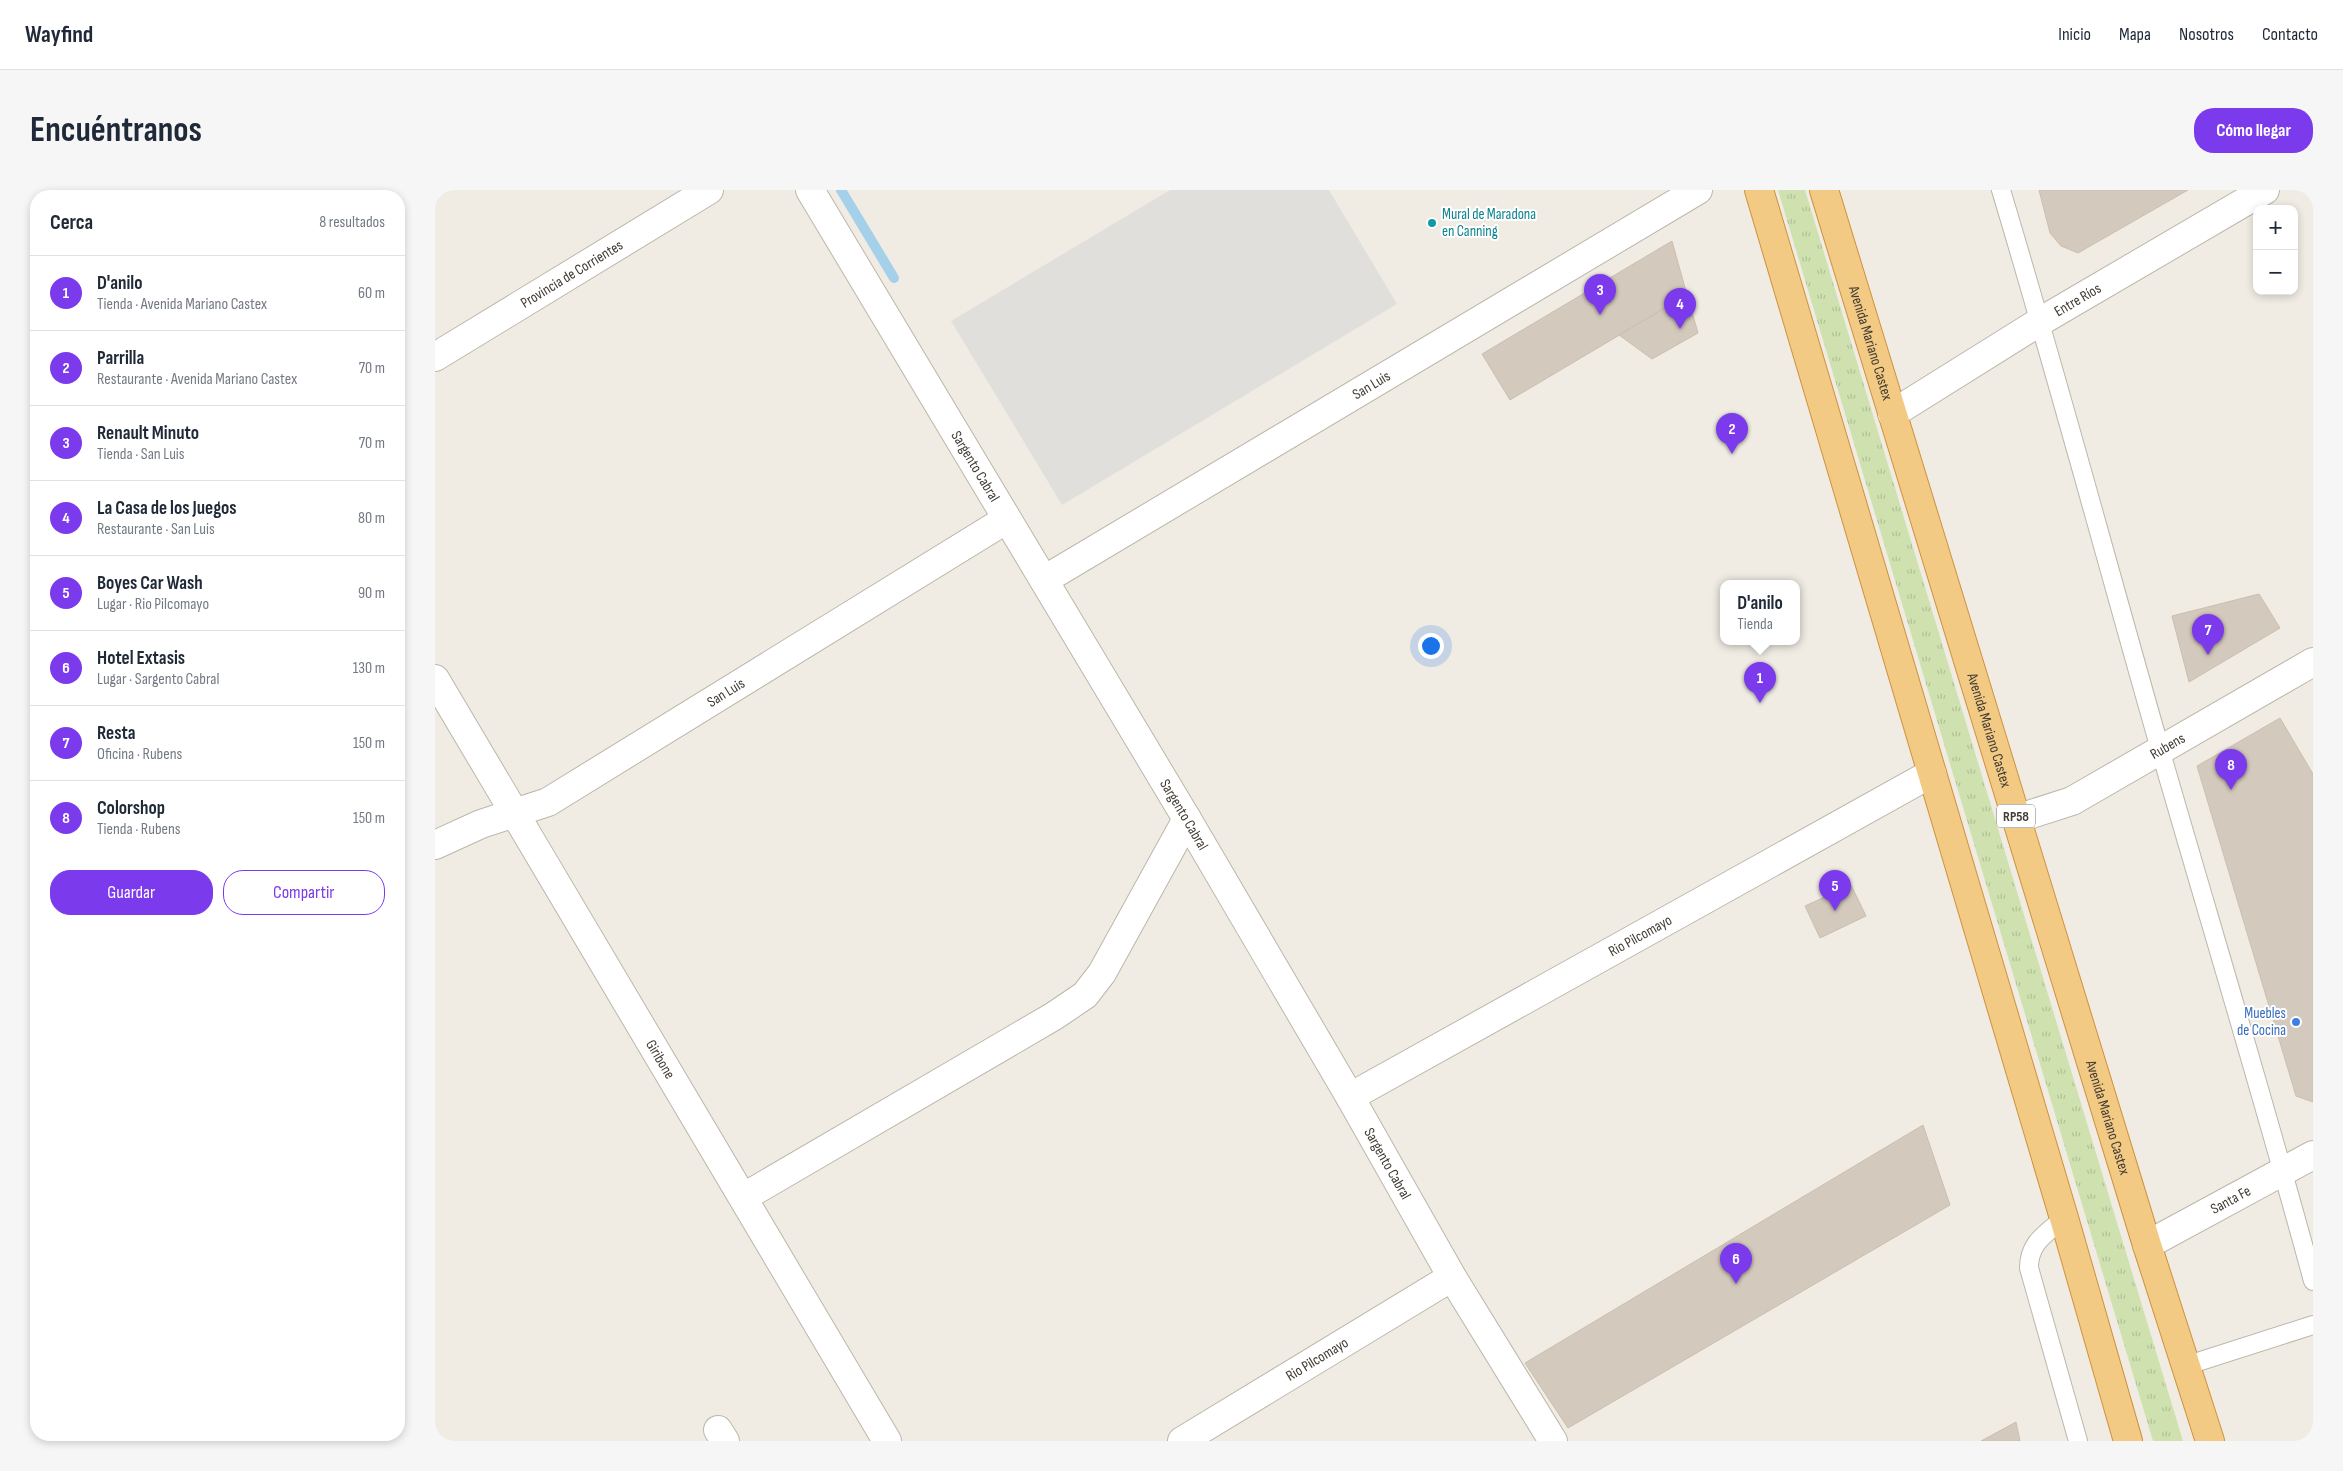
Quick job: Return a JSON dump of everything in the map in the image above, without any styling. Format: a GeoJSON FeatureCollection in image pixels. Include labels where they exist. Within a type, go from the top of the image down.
{"type":"FeatureCollection","features":[{"type":"Feature","properties":{"kind":"highway"},"geometry":{"type":"LineString","coordinates":[[1759,190],[2064,1218],[2128,1441]]}},
{"type":"Feature","properties":{"kind":"highway","name":"Avenida Mariano Castex"},"geometry":{"type":"LineString","coordinates":[[1824,190],[2147,1245],[2210,1441]]}},
{"type":"Feature","properties":{"kind":"street","name":"Provincia de Corrientes"},"geometry":{"type":"LineString","coordinates":[[435,357],[709,190]]}},
{"type":"Feature","properties":{"kind":"street","name":"Sargento Cabral"},"geometry":{"type":"LineString","coordinates":[[810,190],[1187,819],[1351,1097],[1452,1277],[1553,1441]]}},
{"type":"Feature","properties":{"kind":"street","name":"San Luis"},"geometry":{"type":"LineString","coordinates":[[1044,580],[1670,198],[1698,190]]}},
{"type":"Feature","properties":{"kind":"street","name":"Entre Ríos"},"geometry":{"type":"LineString","coordinates":[[1892,414],[2041,322],[2265,190]]}},
{"type":"Feature","properties":{"kind":"street","name":"San Luis"},"geometry":{"type":"LineString","coordinates":[[435,845],[481,824],[548,802],[1007,519]]}},
{"type":"Feature","properties":{"kind":"street","name":"Rubens"},"geometry":{"type":"LineString","coordinates":[[2016,819],[2072,801],[2313,662]]}},
{"type":"Feature","properties":{"kind":"street","name":"Giribone"},"geometry":{"type":"LineString","coordinates":[[435,679],[744,1197],[881,1439]]}},
{"type":"Feature","properties":{"kind":"street","name":"Rio Pilcomayo"},"geometry":{"type":"LineString","coordinates":[[1351,1097],[1931,773]]}},
{"type":"Feature","properties":{"kind":"street"},"geometry":{"type":"LineString","coordinates":[[744,1197],[1054,1016],[1085,995],[1102,973],[1128,922],[1187,819]]}},
{"type":"Feature","properties":{"kind":"street","name":"Santa Fe"},"geometry":{"type":"LineString","coordinates":[[2147,1245],[2313,1155]]}},
{"type":"Feature","properties":{"kind":"street","name":"Rio Pilcomayo"},"geometry":{"type":"LineString","coordinates":[[1182,1441],[1452,1277]]}},
{"type":"Feature","properties":{"kind":"lane"},"geometry":{"type":"LineString","coordinates":[[2001,190],[2041,322],[2161,750],[2284,1172],[2313,1281]]}},
{"type":"Feature","properties":{"kind":"lane"},"geometry":{"type":"LineString","coordinates":[[2064,1218],[2035,1244],[2029,1254],[2029,1268],[2079,1441]]}},
{"type":"Feature","properties":{"kind":"lane"},"geometry":{"type":"LineString","coordinates":[[2185,1366],[2313,1325]]}},
{"type":"Feature","properties":{"kind":"green space"},"geometry":{"type":"Polygon","coordinates":[[[1778,190],[1805,190],[2183,1441],[2153,1441],[1778,190]]]}},
{"type":"Feature","properties":{"kind":"shaded area"},"geometry":{"type":"Polygon","coordinates":[[[1170,190],[1329,190],[1397,304],[1062,505],[951,321],[1170,190]]]}},
{"type":"Feature","properties":{"kind":"building"},"geometry":{"type":"Polygon","coordinates":[[[2039,190],[2188,190],[2078,253],[2061,246],[2050,233],[2039,190]]]}},
{"type":"Feature","properties":{"kind":"building"},"geometry":{"type":"Polygon","coordinates":[[[1672,241],[1687,295],[1510,400],[1482,354],[1672,241]]]}},
{"type":"Feature","properties":{"kind":"building"},"geometry":{"type":"Polygon","coordinates":[[[1687,295],[1698,333],[1652,359],[1619,335],[1687,295]]]}},
{"type":"Feature","properties":{"kind":"building"},"geometry":{"type":"Polygon","coordinates":[[[2259,594],[2280,628],[2189,682],[2172,616],[2259,594]]]}},
{"type":"Feature","properties":{"kind":"building"},"geometry":{"type":"Polygon","coordinates":[[[2280,718],[2313,774],[2313,1102],[2296,1096],[2197,766],[2280,718]]]}},
{"type":"Feature","properties":{"kind":"building"},"geometry":{"type":"Polygon","coordinates":[[[1851,885],[1866,916],[1820,938],[1805,906],[1851,885]]]}},
{"type":"Feature","properties":{"kind":"building"},"geometry":{"type":"Polygon","coordinates":[[[1923,1125],[1950,1205],[1568,1428],[1525,1363],[1923,1125]]]}},
{"type":"Feature","properties":{"kind":"building"},"geometry":{"type":"Polygon","coordinates":[[[2016,1422],[2020,1441],[1981,1441],[2016,1422]]]}},
{"type":"Feature","properties":{"kind":"waterway"},"geometry":{"type":"LineString","coordinates":[[841,190],[894,278]]}},
{"type":"Feature","properties":{"kind":"place","name":"Mural de Maradona en Canning"},"geometry":{"type":"Point","coordinates":[1432,223]}},
{"type":"Feature","properties":{"kind":"place","name":"Renault Minuto"},"geometry":{"type":"Point","coordinates":[1600,315]}},
{"type":"Feature","properties":{"kind":"place","name":"La Casa de los Juegos"},"geometry":{"type":"Point","coordinates":[1680,329]}},
{"type":"Feature","properties":{"kind":"place","name":"Parrilla"},"geometry":{"type":"Point","coordinates":[1732,454]}},
{"type":"Feature","properties":{"kind":"place","name":"Resta"},"geometry":{"type":"Point","coordinates":[2208,655]}},
{"type":"Feature","properties":{"kind":"place","name":"D'anilo"},"geometry":{"type":"Point","coordinates":[1760,703]}},
{"type":"Feature","properties":{"kind":"place","name":"Colorshop"},"geometry":{"type":"Point","coordinates":[2231,790]}},
{"type":"Feature","properties":{"kind":"place","name":"Boyes Car Wash"},"geometry":{"type":"Point","coordinates":[1835,911]}},
{"type":"Feature","properties":{"kind":"place","name":"Muebles de Cocina"},"geometry":{"type":"Point","coordinates":[2296,1022]}},
{"type":"Feature","properties":{"kind":"place","name":"Hotel Extasis"},"geometry":{"type":"Point","coordinates":[1736,1284]}}]}
